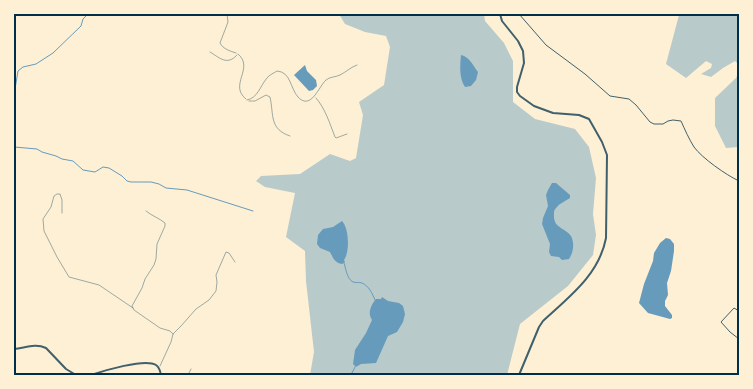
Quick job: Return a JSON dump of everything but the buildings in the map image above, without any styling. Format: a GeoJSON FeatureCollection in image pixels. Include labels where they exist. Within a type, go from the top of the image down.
{"type":"FeatureCollection","features":[{"type":"Feature","properties":{"kind":"street"},"geometry":{"type":"LineString","coordinates":[[500,14],[502,21],[518,41],[523,51],[524,63],[517,87],[517,92],[520,96],[534,106],[553,113],[579,114],[589,119],[607,155],[606,238],[604,248],[595,269],[582,286],[543,321],[539,327],[520,375]]}},
{"type":"Feature","properties":{"kind":"street"},"geometry":{"type":"LineString","coordinates":[[519,14],[546,45],[585,74],[610,96],[629,99],[654,124],[663,124],[673,120],[681,121],[694,147],[718,169],[739,181]]}},
{"type":"Feature","properties":{"kind":"street"},"geometry":{"type":"LineString","coordinates":[[739,311],[734,308],[721,322],[739,339]]}},
{"type":"Feature","properties":{"kind":"street"},"geometry":{"type":"LineString","coordinates":[[14,349],[34,345],[42,346],[76,375]]}},
{"type":"Feature","properties":{"kind":"street"},"geometry":{"type":"LineString","coordinates":[[91,375],[124,366],[152,363],[159,368],[161,375]]}},
{"type":"Feature","properties":{"kind":"lane"},"geometry":{"type":"LineString","coordinates":[[227,14],[228,22],[220,43],[242,58],[244,68],[240,86],[242,96],[253,102],[266,95],[270,97],[272,117],[276,128],[281,133],[290,136]]}},
{"type":"Feature","properties":{"kind":"lane"},"geometry":{"type":"LineString","coordinates":[[210,52],[224,60],[232,60],[238,54]]}},
{"type":"Feature","properties":{"kind":"lane"},"geometry":{"type":"LineString","coordinates":[[247,100],[254,97],[267,78],[280,71],[287,75],[294,92],[302,100],[306,101],[315,96],[325,80],[358,65]]}},
{"type":"Feature","properties":{"kind":"lane"},"geometry":{"type":"LineString","coordinates":[[315,96],[324,110],[335,137],[347,134]]}},
{"type":"Feature","properties":{"kind":"lane"},"geometry":{"type":"LineString","coordinates":[[62,213],[62,200],[60,194],[57,194],[54,196],[52,207],[43,219],[44,231],[69,277],[99,286],[160,328],[173,334]]}},
{"type":"Feature","properties":{"kind":"lane"},"geometry":{"type":"LineString","coordinates":[[133,308],[132,306],[145,279],[154,265],[158,241],[165,226],[165,223],[146,211]]}},
{"type":"Feature","properties":{"kind":"lane"},"geometry":{"type":"LineString","coordinates":[[159,368],[173,334],[216,291],[216,275],[226,252],[230,253],[235,262]]}},
{"type":"Feature","properties":{"kind":"lane"},"geometry":{"type":"LineString","coordinates":[[188,375],[191,369]]}},
{"type":"Feature","properties":{"kind":"shaded area"},"geometry":{"type":"Polygon","coordinates":[[[339,14],[484,14],[485,21],[504,43],[513,61],[513,102],[535,119],[575,129],[589,147],[596,178],[593,214],[596,235],[593,255],[568,286],[520,324],[507,375],[310,375],[314,352],[306,281],[305,251],[286,237],[295,193],[265,187],[256,181],[261,176],[300,174],[330,154],[350,161],[356,158],[363,115],[359,102],[384,85],[390,47],[386,36],[365,32],[345,24],[339,14]]]}},
{"type":"Feature","properties":{"kind":"shaded area"},"geometry":{"type":"Polygon","coordinates":[[[677,14],[739,14],[739,65],[735,61],[711,77],[701,74],[711,68],[712,64],[706,61],[686,78],[666,64],[679,15],[677,14]]]}},
{"type":"Feature","properties":{"kind":"shaded area"},"geometry":{"type":"Polygon","coordinates":[[[739,72],[739,147],[726,148],[715,126],[715,98],[736,78],[739,72]]]}},
{"type":"Feature","properties":{"kind":"water"},"geometry":{"type":"Polygon","coordinates":[[[461,55],[469,60],[478,72],[476,80],[471,86],[465,87],[462,80],[460,68],[461,55]]]}},
{"type":"Feature","properties":{"kind":"water"},"geometry":{"type":"Polygon","coordinates":[[[305,65],[307,71],[316,80],[317,86],[309,91],[294,75],[305,65]]]}},
{"type":"Feature","properties":{"kind":"water"},"geometry":{"type":"Polygon","coordinates":[[[552,183],[556,183],[570,195],[570,198],[560,204],[554,211],[556,223],[569,233],[573,242],[572,254],[569,259],[562,260],[559,257],[551,256],[549,252],[550,244],[542,224],[548,206],[546,195],[552,183]]]}},
{"type":"Feature","properties":{"kind":"water"},"geometry":{"type":"Polygon","coordinates":[[[342,221],[348,240],[345,262],[342,264],[333,258],[330,252],[320,248],[317,244],[318,235],[323,229],[333,227],[342,221]]]}},
{"type":"Feature","properties":{"kind":"water"},"geometry":{"type":"Polygon","coordinates":[[[666,238],[670,239],[674,244],[671,271],[667,283],[668,295],[665,301],[665,306],[672,315],[670,319],[648,313],[639,303],[654,253],[660,243],[666,238]]]}},
{"type":"Feature","properties":{"kind":"water"},"geometry":{"type":"Polygon","coordinates":[[[382,297],[403,306],[405,314],[403,322],[397,332],[388,336],[376,363],[361,364],[356,367],[353,364],[355,350],[372,320],[370,315],[371,306],[376,299],[381,299],[382,297]]]}},
{"type":"Feature","properties":{"kind":"waterway"},"geometry":{"type":"LineString","coordinates":[[14,95],[18,71],[23,67],[36,64],[53,53],[81,26],[83,19],[88,14]]}},
{"type":"Feature","properties":{"kind":"waterway"},"geometry":{"type":"LineString","coordinates":[[14,147],[37,149],[62,159],[73,161],[83,170],[95,172],[103,167],[109,168],[127,181],[151,182],[166,188],[187,190],[253,211]]}},
{"type":"Feature","properties":{"kind":"waterway"},"geometry":{"type":"LineString","coordinates":[[344,263],[349,279],[367,286],[375,300]]}},
{"type":"Feature","properties":{"kind":"waterway"},"geometry":{"type":"LineString","coordinates":[[348,375],[352,373],[355,367]]}}]}
